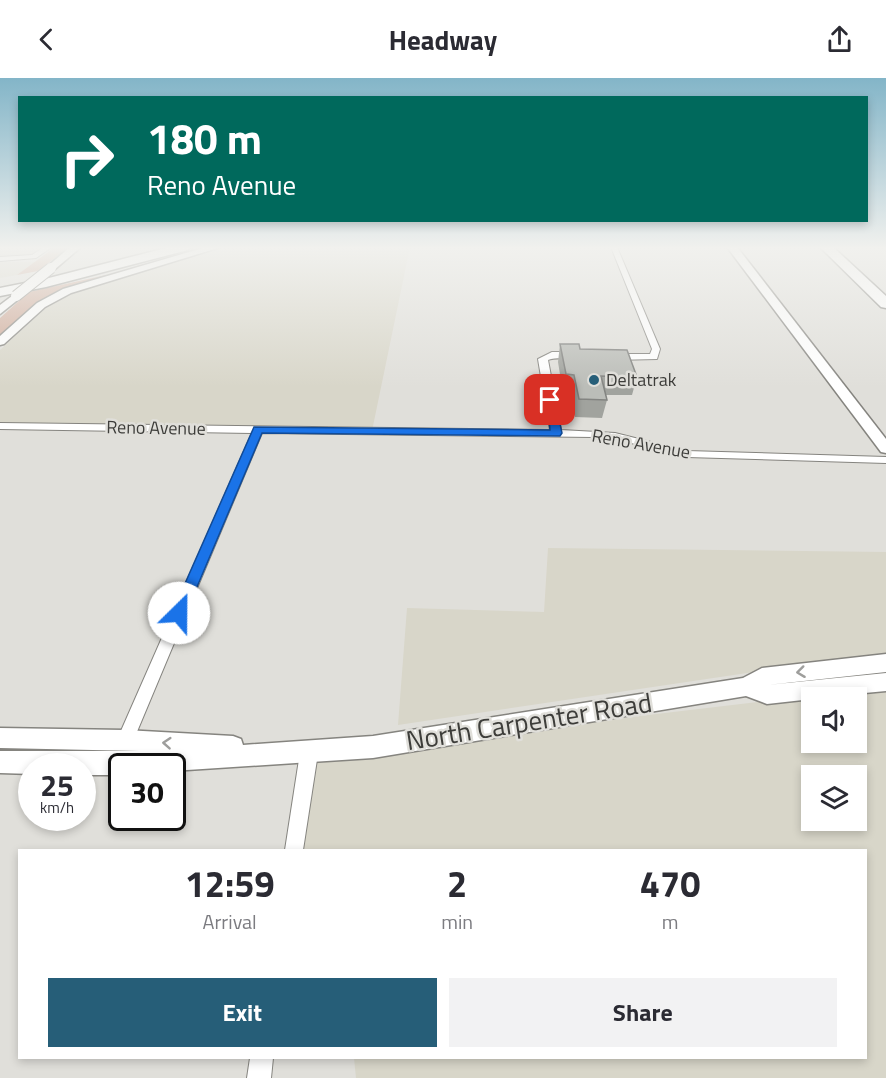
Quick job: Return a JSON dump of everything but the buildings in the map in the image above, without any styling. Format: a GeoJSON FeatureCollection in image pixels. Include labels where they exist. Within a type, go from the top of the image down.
{"type":"FeatureCollection","features":[{"type":"Feature","properties":{"kind":"highway"},"geometry":{"type":"LineString","coordinates":[[875,294],[886,304]]}},
{"type":"Feature","properties":{"kind":"main road"},"geometry":{"type":"LineString","coordinates":[[0,311],[19,294]]}},
{"type":"Feature","properties":{"kind":"main road"},"geometry":{"type":"LineString","coordinates":[[0,342],[41,305],[62,294]]}},
{"type":"Feature","properties":{"kind":"main road"},"geometry":{"type":"LineString","coordinates":[[768,294],[886,449]]}},
{"type":"Feature","properties":{"kind":"main road","name":"North Carpenter Road"},"geometry":{"type":"LineString","coordinates":[[0,762],[115,764],[373,747],[747,687],[762,677],[886,663]]}},
{"type":"Feature","properties":{"kind":"main road","name":"North Carpenter Road"},"geometry":{"type":"LineString","coordinates":[[747,687],[766,695],[886,682]]}},
{"type":"Feature","properties":{"kind":"main road","name":"North Carpenter Road"},"geometry":{"type":"LineString","coordinates":[[0,738],[125,740],[309,753]]}},
{"type":"Feature","properties":{"kind":"main road"},"geometry":{"type":"LineString","coordinates":[[0,751],[106,754],[116,750],[125,740]]}},
{"type":"Feature","properties":{"kind":"street"},"geometry":{"type":"LineString","coordinates":[[606,356],[654,357],[656,349],[633,294]]}},
{"type":"Feature","properties":{"kind":"street"},"geometry":{"type":"LineString","coordinates":[[556,433],[543,359],[552,354],[584,356]]}},
{"type":"Feature","properties":{"kind":"street","name":"Reno Avenue"},"geometry":{"type":"LineString","coordinates":[[0,426],[556,433],[615,436],[687,454],[886,460]]}},
{"type":"Feature","properties":{"kind":"street"},"geometry":{"type":"LineString","coordinates":[[125,740],[258,430]]}},
{"type":"Feature","properties":{"kind":"street"},"geometry":{"type":"LineString","coordinates":[[294,849],[309,753]]}},
{"type":"Feature","properties":{"kind":"street"},"geometry":{"type":"LineString","coordinates":[[259,1078],[262,1059]]}},
{"type":"Feature","properties":{"kind":"shaded area"},"geometry":{"type":"Polygon","coordinates":[[[27,294],[56,294],[49,296],[0,336],[0,318],[27,294]]]}},
{"type":"Feature","properties":{"kind":"shaded area"},"geometry":{"type":"Polygon","coordinates":[[[71,294],[400,294],[372,431],[0,425],[0,350],[45,309],[71,294]]]}},
{"type":"Feature","properties":{"kind":"shaded area"},"geometry":{"type":"Polygon","coordinates":[[[548,548],[886,552],[886,656],[847,658],[398,725],[407,608],[544,612],[548,548]]]}},
{"type":"Feature","properties":{"kind":"shaded area"},"geometry":{"type":"Polygon","coordinates":[[[867,691],[886,691],[886,1078],[356,1078],[354,1059],[867,1059],[867,849],[302,849],[317,762],[631,717],[801,697],[801,753],[867,753],[867,691]]]}},
{"type":"Feature","properties":{"kind":"place","name":"Deltatrak"},"geometry":{"type":"Point","coordinates":[594,380]}},
{"type":"Feature","properties":{"kind":"route"},"geometry":{"type":"LineString","coordinates":[[179,613],[258,430],[556,433],[550,400]]}}]}
